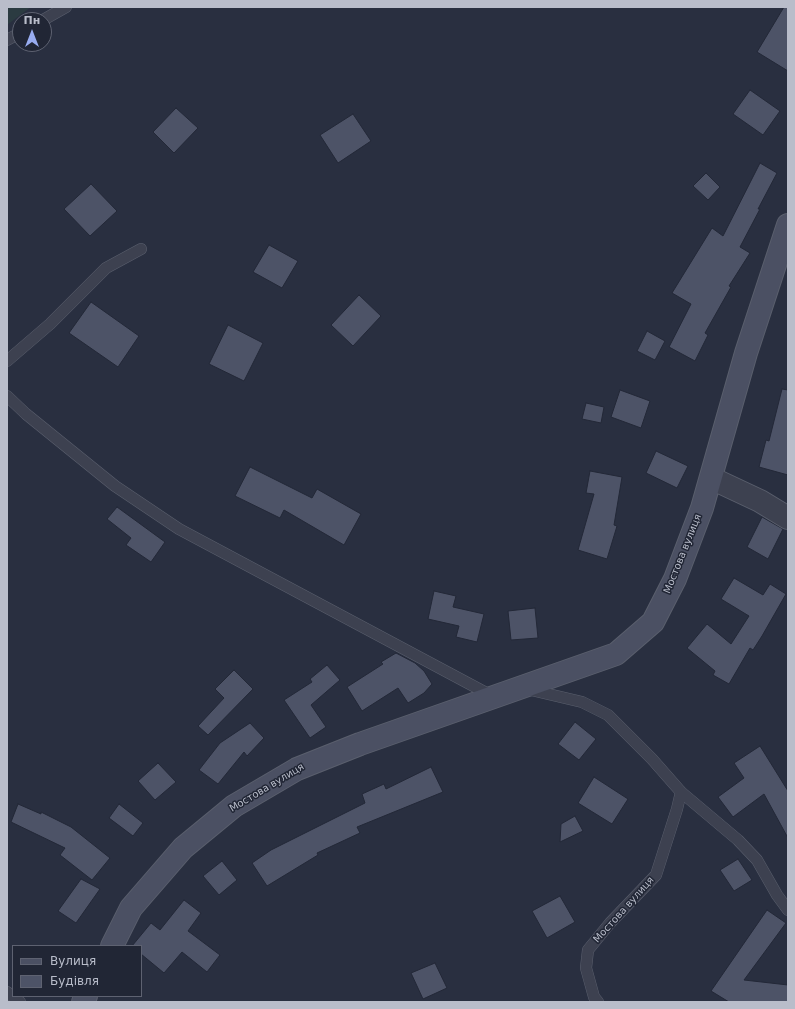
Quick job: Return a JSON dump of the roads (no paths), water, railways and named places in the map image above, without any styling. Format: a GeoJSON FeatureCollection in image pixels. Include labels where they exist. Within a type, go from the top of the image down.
{"type":"FeatureCollection","features":[{"type":"Feature","properties":{"kind":"street","name":"Мостова вулиця"},"geometry":{"type":"LineString","coordinates":[[112,945],[131,908],[183,848],[234,806],[297,768],[616,654],[653,622],[675,579],[702,508],[746,353],[788,225]]}},
{"type":"Feature","properties":{"kind":"street"},"geometry":{"type":"LineString","coordinates":[[711,478],[760,501],[788,518]]}},
{"type":"Feature","properties":{"kind":"lane"},"geometry":{"type":"LineString","coordinates":[[52,15],[66,7]]}},
{"type":"Feature","properties":{"kind":"lane"},"geometry":{"type":"LineString","coordinates":[[7,360],[50,324],[106,268],[141,249]]}},
{"type":"Feature","properties":{"kind":"lane"},"geometry":{"type":"LineString","coordinates":[[7,396],[26,414],[115,486],[179,529],[494,697]]}},
{"type":"Feature","properties":{"kind":"lane"},"geometry":{"type":"LineString","coordinates":[[520,688],[582,702],[608,715],[652,759],[681,792],[738,840],[757,860],[777,895],[788,910]]}},
{"type":"Feature","properties":{"kind":"lane","name":"Мостова вулиця"},"geometry":{"type":"LineString","coordinates":[[598,1002],[594,997],[586,968],[588,950],[610,923],[656,875],[681,792]]}}]}
